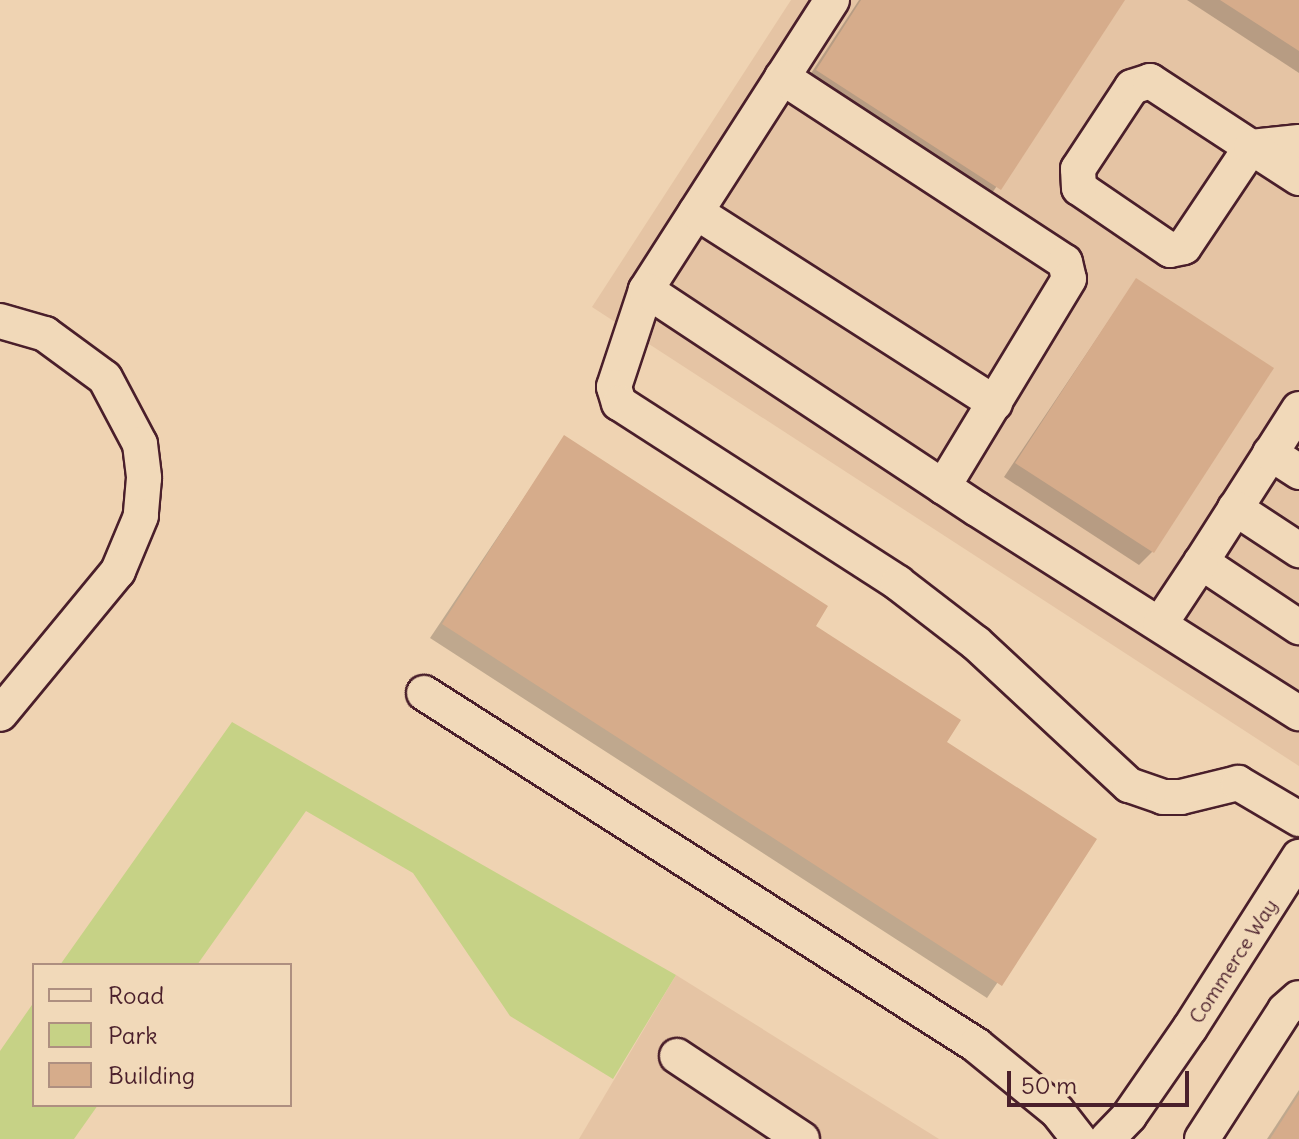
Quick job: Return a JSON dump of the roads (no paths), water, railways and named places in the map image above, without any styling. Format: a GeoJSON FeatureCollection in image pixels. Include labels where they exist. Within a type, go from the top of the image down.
{"type":"FeatureCollection","features":[{"type":"Feature","properties":{"kind":"street"},"geometry":{"type":"LineString","coordinates":[[832,0],[646,290],[614,387],[619,403],[898,583],[976,643],[1129,785],[1163,797],[1181,797],[1238,783],[1299,819]]}},
{"type":"Feature","properties":{"kind":"street"},"geometry":{"type":"LineString","coordinates":[[782,77],[1065,262],[1069,279],[943,487]]}},
{"type":"Feature","properties":{"kind":"street"},"geometry":{"type":"LineString","coordinates":[[1251,147],[1184,247],[1170,250],[1079,188],[1078,169],[1132,87],[1150,81],[1299,178]]}},
{"type":"Feature","properties":{"kind":"street"},"geometry":{"type":"LineString","coordinates":[[1251,147],[1299,142]]}},
{"type":"Feature","properties":{"kind":"street"},"geometry":{"type":"LineString","coordinates":[[696,212],[995,403]]}},
{"type":"Feature","properties":{"kind":"street"},"geometry":{"type":"LineString","coordinates":[[646,290],[943,487],[1299,713]]}},
{"type":"Feature","properties":{"kind":"street"},"geometry":{"type":"LineString","coordinates":[[0,321],[45,334],[80,355],[105,378],[140,444],[141,516],[102,594],[0,714]]}},
{"type":"Feature","properties":{"kind":"street"},"geometry":{"type":"LineString","coordinates":[[1160,624],[1299,409]]}},
{"type":"Feature","properties":{"kind":"street"},"geometry":{"type":"LineString","coordinates":[[1270,453],[1299,472]]}},
{"type":"Feature","properties":{"kind":"street"},"geometry":{"type":"LineString","coordinates":[[1235,508],[1299,550]]}},
{"type":"Feature","properties":{"kind":"street"},"geometry":{"type":"LineString","coordinates":[[1201,562],[1299,627]]}},
{"type":"Feature","properties":{"kind":"street"},"geometry":{"type":"LineString","coordinates":[[424,693],[976,1045],[1057,1111],[1079,1139]]}},
{"type":"Feature","properties":{"kind":"street","name":"Commerce Way"},"geometry":{"type":"LineString","coordinates":[[1107,1139],[1190,1028],[1299,857]]}},
{"type":"Feature","properties":{"kind":"street"},"geometry":{"type":"LineString","coordinates":[[1202,1139],[1285,1010],[1299,998]]}},
{"type":"Feature","properties":{"kind":"street"},"geometry":{"type":"LineString","coordinates":[[677,1056],[802,1139]]}}]}
